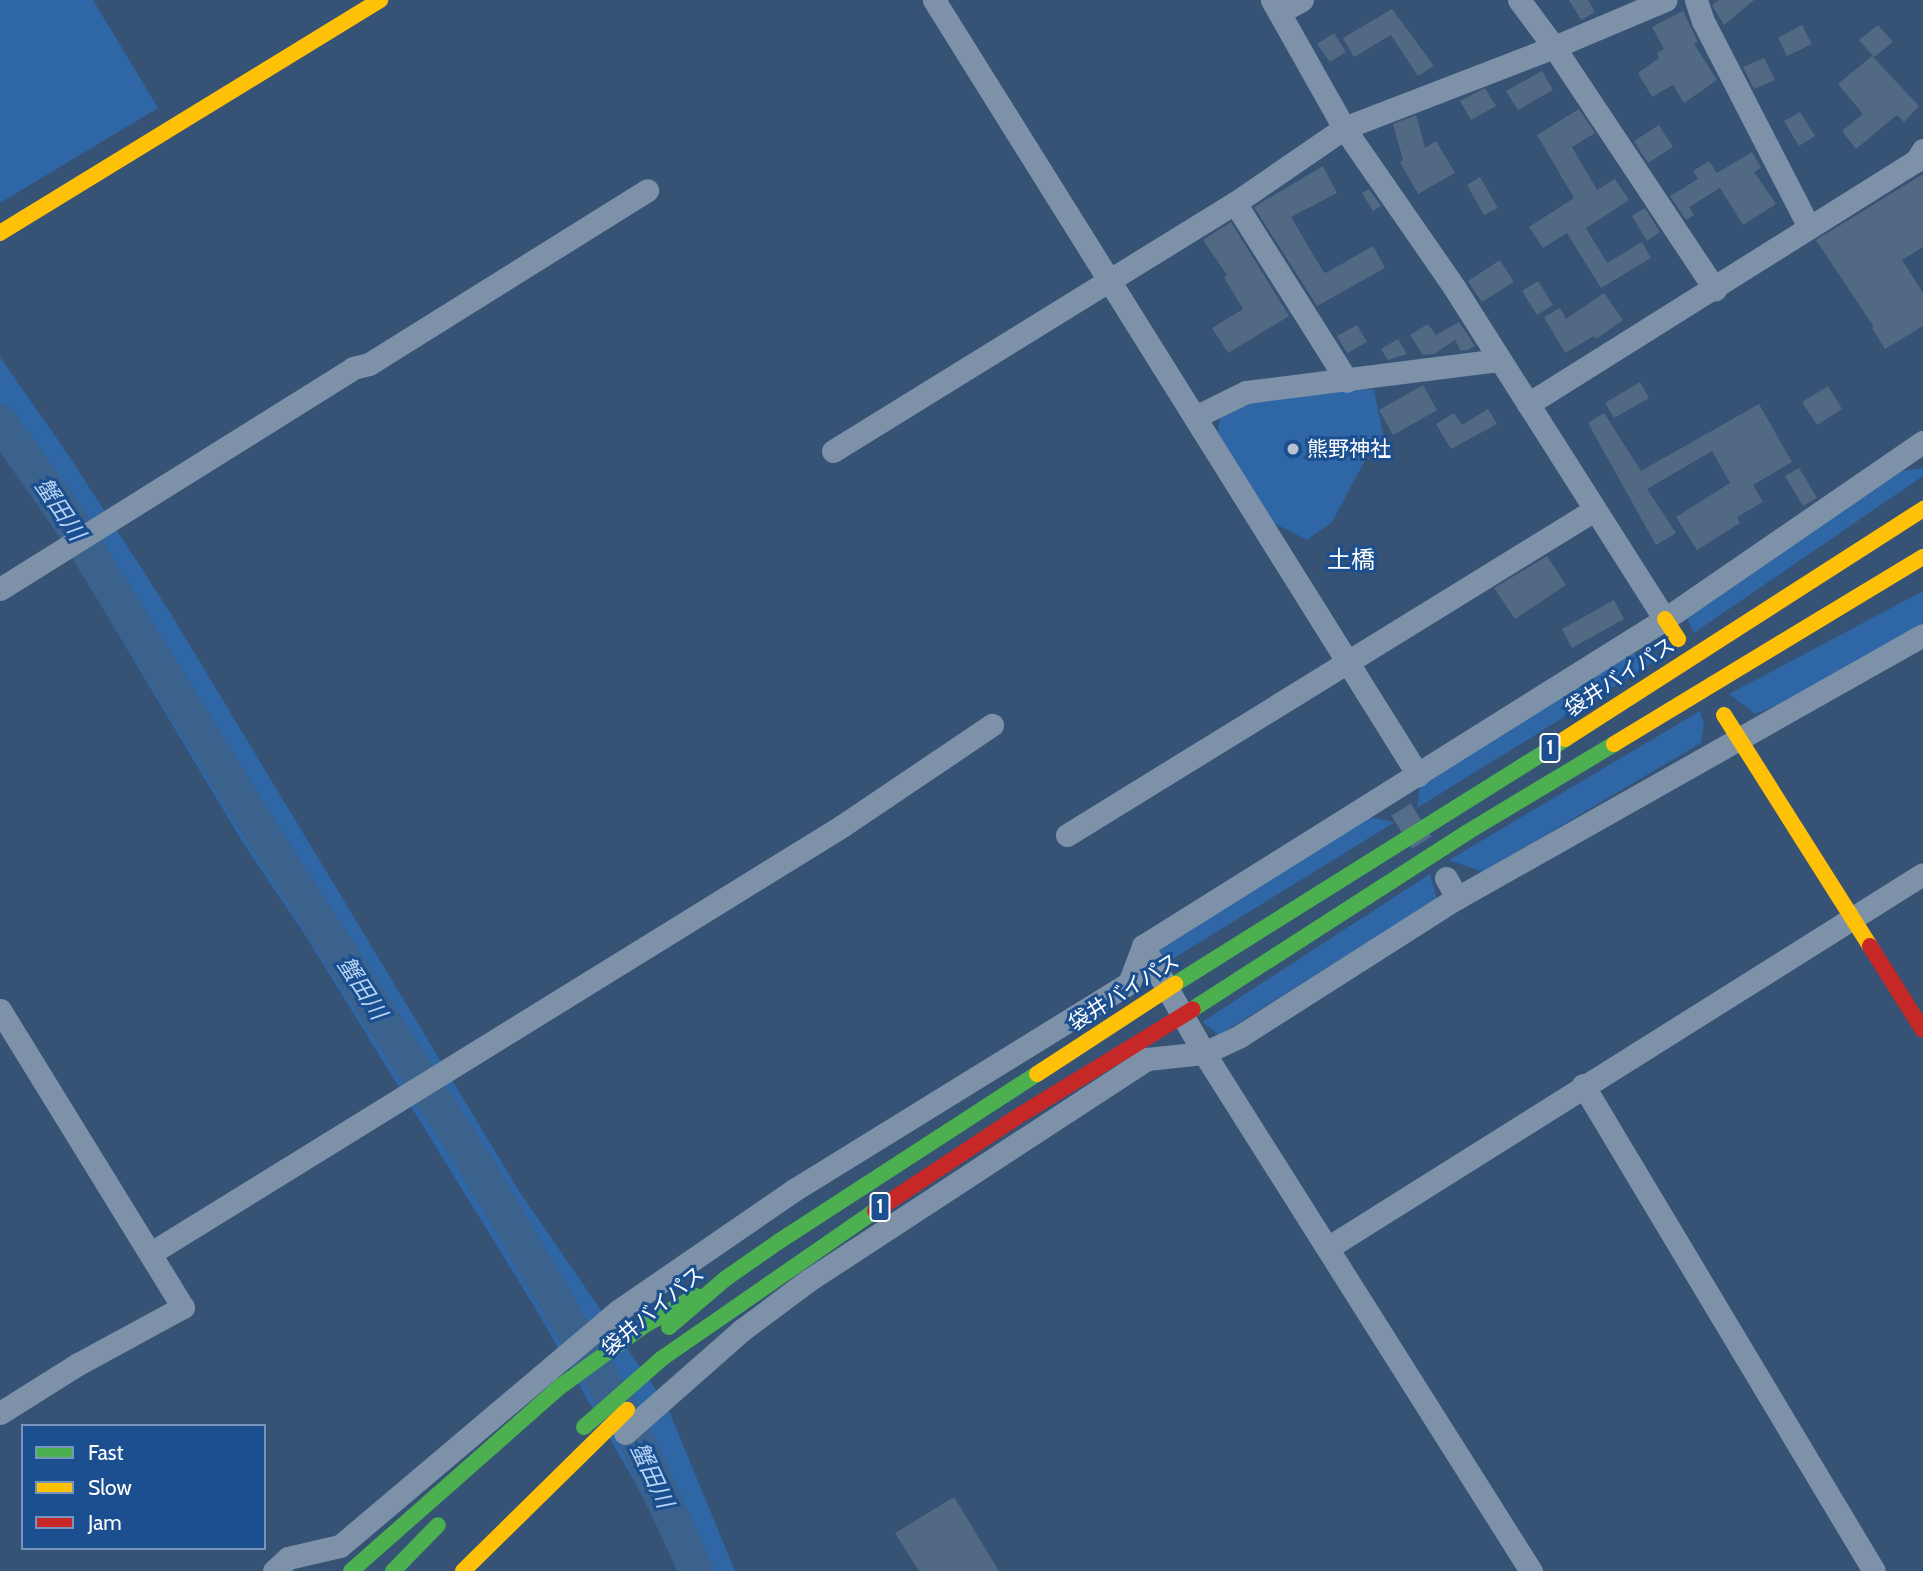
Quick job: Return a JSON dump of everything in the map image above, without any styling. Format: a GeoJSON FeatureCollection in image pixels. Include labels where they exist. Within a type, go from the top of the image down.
{"type":"FeatureCollection","features":[{"type":"Feature","properties":{"kind":"main road"},"geometry":{"type":"LineString","coordinates":[[0,233],[380,0]]}},
{"type":"Feature","properties":{"kind":"main road","name":"袋井バイパス"},"geometry":{"type":"LineString","coordinates":[[658,1337],[725,1279],[1001,1095],[1466,802],[1857,549],[1918,503]]}},
{"type":"Feature","properties":{"kind":"main road","name":"袋井バイパス"},"geometry":{"type":"LineString","coordinates":[[463,1571],[591,1438],[661,1359],[793,1265],[1017,1117],[1193,1009],[1466,833],[1923,556]]}},
{"type":"Feature","properties":{"kind":"main road"},"geometry":{"type":"LineString","coordinates":[[1878,584],[1923,568]]}},
{"type":"Feature","properties":{"kind":"main road"},"geometry":{"type":"LineString","coordinates":[[1724,715],[1923,1030]]}},
{"type":"Feature","properties":{"kind":"main road"},"geometry":{"type":"LineString","coordinates":[[351,1571],[561,1386],[645,1325],[725,1279]]}},
{"type":"Feature","properties":{"kind":"main road"},"geometry":{"type":"LineString","coordinates":[[393,1571],[450,1514]]}},
{"type":"Feature","properties":{"kind":"street"},"geometry":{"type":"LineString","coordinates":[[1302,0],[1276,6],[1344,128],[1454,287],[1671,629]]}},
{"type":"Feature","properties":{"kind":"street"},"geometry":{"type":"LineString","coordinates":[[1519,0],[1554,47],[1715,289]]}},
{"type":"Feature","properties":{"kind":"street"},"geometry":{"type":"LineString","coordinates":[[833,451],[1235,203],[1344,128],[1554,47],[1664,0]]}},
{"type":"Feature","properties":{"kind":"street"},"geometry":{"type":"LineString","coordinates":[[1696,0],[1703,21],[1809,226]]}},
{"type":"Feature","properties":{"kind":"street"},"geometry":{"type":"LineString","coordinates":[[937,1],[1418,775]]}},
{"type":"Feature","properties":{"kind":"street"},"geometry":{"type":"LineString","coordinates":[[1528,404],[1916,161],[1923,150]]}},
{"type":"Feature","properties":{"kind":"street"},"geometry":{"type":"LineString","coordinates":[[0,589],[353,368],[369,363],[647,190]]}},
{"type":"Feature","properties":{"kind":"street"},"geometry":{"type":"LineString","coordinates":[[1235,203],[1347,381]]}},
{"type":"Feature","properties":{"kind":"street"},"geometry":{"type":"LineString","coordinates":[[1195,417],[1246,392],[1498,360]]}},
{"type":"Feature","properties":{"kind":"street"},"geometry":{"type":"LineString","coordinates":[[274,1571],[288,1558],[340,1546],[618,1311],[794,1190],[1129,983],[1143,946],[1396,801],[1418,775],[1671,629],[1923,442]]}},
{"type":"Feature","properties":{"kind":"street"},"geometry":{"type":"LineString","coordinates":[[1067,835],[1594,510]]}},
{"type":"Feature","properties":{"kind":"street"},"geometry":{"type":"LineString","coordinates":[[486,1571],[591,1438],[657,1404],[742,1330],[809,1280],[1146,1059],[1204,1053],[1240,1036],[1451,888],[1739,738],[1923,635]]}},
{"type":"Feature","properties":{"kind":"street"},"geometry":{"type":"LineString","coordinates":[[151,1253],[842,826],[992,725]]}},
{"type":"Feature","properties":{"kind":"street"},"geometry":{"type":"LineString","coordinates":[[1329,1247],[1583,1085],[1923,874]]}},
{"type":"Feature","properties":{"kind":"street"},"geometry":{"type":"LineString","coordinates":[[1143,946],[1204,1053],[1329,1247],[1531,1571]]}},
{"type":"Feature","properties":{"kind":"street"},"geometry":{"type":"LineString","coordinates":[[0,1413],[78,1364],[183,1307],[3,1023]]}},
{"type":"Feature","properties":{"kind":"street"},"geometry":{"type":"LineString","coordinates":[[1583,1085],[1874,1571]]}},
{"type":"Feature","properties":{"kind":"shaded area"},"geometry":{"type":"Polygon","coordinates":[[[0,0],[93,0],[158,108],[0,203],[0,0]]]}},
{"type":"Feature","properties":{"kind":"shaded area"},"geometry":{"type":"Polygon","coordinates":[[[0,357],[67,453],[171,614],[519,1191],[667,1406],[735,1571],[680,1571],[637,1486],[534,1306],[307,938],[242,841],[0,437],[0,357]]]}},
{"type":"Feature","properties":{"kind":"shaded area"},"geometry":{"type":"Polygon","coordinates":[[[1342,385],[1374,390],[1385,443],[1370,451],[1332,522],[1307,540],[1273,523],[1217,434],[1223,403],[1342,385]]]}},
{"type":"Feature","properties":{"kind":"shaded area"},"geometry":{"type":"Polygon","coordinates":[[[1923,468],[1923,476],[1694,633],[1686,617],[1900,471],[1923,468]]]}},
{"type":"Feature","properties":{"kind":"shaded area"},"geometry":{"type":"Polygon","coordinates":[[[1923,591],[1923,623],[1783,703],[1755,714],[1729,694],[1923,591]]]}},
{"type":"Feature","properties":{"kind":"shaded area"},"geometry":{"type":"Polygon","coordinates":[[[1634,653],[1663,656],[1417,808],[1420,782],[1634,653]]]}},
{"type":"Feature","properties":{"kind":"shaded area"},"geometry":{"type":"Polygon","coordinates":[[[1700,711],[1704,724],[1701,743],[1483,872],[1449,860],[1700,711]]]}},
{"type":"Feature","properties":{"kind":"shaded area"},"geometry":{"type":"Polygon","coordinates":[[[1367,817],[1395,822],[1158,968],[1149,943],[1367,817]]]}},
{"type":"Feature","properties":{"kind":"shaded area"},"geometry":{"type":"Polygon","coordinates":[[[1430,874],[1437,899],[1219,1035],[1202,1022],[1430,874]]]}},
{"type":"Feature","properties":{"kind":"building"},"geometry":{"type":"Polygon","coordinates":[[[1569,0],[1588,0],[1595,12],[1581,20],[1569,0]]]}},
{"type":"Feature","properties":{"kind":"building"},"geometry":{"type":"Polygon","coordinates":[[[1719,0],[1754,0],[1724,25],[1712,5],[1719,0]]]}},
{"type":"Feature","properties":{"kind":"building"},"geometry":{"type":"Polygon","coordinates":[[[1392,9],[1434,66],[1418,76],[1391,35],[1354,57],[1343,38],[1392,9]]]}},
{"type":"Feature","properties":{"kind":"building"},"geometry":{"type":"Polygon","coordinates":[[[1683,11],[1698,42],[1694,44],[1717,80],[1684,103],[1673,85],[1652,97],[1638,73],[1659,58],[1657,53],[1664,49],[1652,27],[1683,11]]]}},
{"type":"Feature","properties":{"kind":"building"},"geometry":{"type":"Polygon","coordinates":[[[1802,25],[1812,44],[1787,56],[1778,38],[1802,25]]]}},
{"type":"Feature","properties":{"kind":"building"},"geometry":{"type":"Polygon","coordinates":[[[1878,25],[1893,42],[1874,57],[1859,40],[1878,25]]]}},
{"type":"Feature","properties":{"kind":"building"},"geometry":{"type":"Polygon","coordinates":[[[1334,33],[1346,52],[1330,62],[1317,44],[1334,33]]]}},
{"type":"Feature","properties":{"kind":"building"},"geometry":{"type":"Polygon","coordinates":[[[1872,56],[1919,106],[1904,122],[1897,115],[1856,149],[1842,131],[1863,114],[1838,84],[1872,56]]]}},
{"type":"Feature","properties":{"kind":"building"},"geometry":{"type":"Polygon","coordinates":[[[1764,58],[1775,80],[1754,89],[1743,67],[1764,58]]]}},
{"type":"Feature","properties":{"kind":"building"},"geometry":{"type":"Polygon","coordinates":[[[1542,71],[1553,90],[1518,110],[1506,91],[1542,71]]]}},
{"type":"Feature","properties":{"kind":"building"},"geometry":{"type":"Polygon","coordinates":[[[1485,88],[1496,106],[1471,120],[1460,101],[1485,88]]]}},
{"type":"Feature","properties":{"kind":"building"},"geometry":{"type":"Polygon","coordinates":[[[1579,109],[1595,133],[1572,147],[1597,190],[1615,179],[1629,200],[1586,228],[1607,263],[1642,242],[1651,258],[1601,288],[1567,233],[1543,248],[1529,227],[1574,198],[1537,135],[1579,109]]]}},
{"type":"Feature","properties":{"kind":"building"},"geometry":{"type":"Polygon","coordinates":[[[1800,112],[1815,136],[1799,146],[1784,121],[1800,112]]]}},
{"type":"Feature","properties":{"kind":"building"},"geometry":{"type":"Polygon","coordinates":[[[1416,115],[1425,148],[1436,141],[1455,173],[1418,194],[1400,162],[1403,160],[1393,124],[1416,115]]]}},
{"type":"Feature","properties":{"kind":"building"},"geometry":{"type":"Polygon","coordinates":[[[1659,125],[1673,147],[1648,163],[1634,141],[1659,125]]]}},
{"type":"Feature","properties":{"kind":"building"},"geometry":{"type":"Polygon","coordinates":[[[1752,152],[1761,168],[1754,172],[1776,204],[1743,225],[1720,188],[1689,207],[1694,215],[1686,220],[1670,196],[1698,179],[1693,171],[1709,161],[1717,173],[1752,152]]]}},
{"type":"Feature","properties":{"kind":"building"},"geometry":{"type":"Polygon","coordinates":[[[1323,166],[1337,193],[1291,217],[1323,271],[1326,273],[1373,246],[1385,268],[1317,306],[1254,207],[1323,166]]]}},
{"type":"Feature","properties":{"kind":"building"},"geometry":{"type":"Polygon","coordinates":[[[1923,174],[1923,247],[1902,260],[1923,293],[1923,326],[1885,349],[1872,328],[1874,327],[1816,240],[1923,174]]]}},
{"type":"Feature","properties":{"kind":"building"},"geometry":{"type":"Polygon","coordinates":[[[1480,177],[1498,208],[1484,215],[1467,185],[1480,177]]]}},
{"type":"Feature","properties":{"kind":"building"},"geometry":{"type":"Polygon","coordinates":[[[1369,189],[1381,206],[1373,211],[1362,193],[1369,189]]]}},
{"type":"Feature","properties":{"kind":"building"},"geometry":{"type":"Polygon","coordinates":[[[1645,208],[1660,232],[1647,241],[1632,216],[1645,208]]]}},
{"type":"Feature","properties":{"kind":"building"},"geometry":{"type":"Polygon","coordinates":[[[1231,222],[1289,316],[1228,353],[1212,328],[1243,309],[1224,277],[1227,275],[1203,240],[1231,222]]]}},
{"type":"Feature","properties":{"kind":"building"},"geometry":{"type":"Polygon","coordinates":[[[1500,260],[1514,282],[1482,302],[1468,281],[1500,260]]]}},
{"type":"Feature","properties":{"kind":"building"},"geometry":{"type":"Polygon","coordinates":[[[1538,281],[1553,305],[1537,315],[1522,291],[1538,281]]]}},
{"type":"Feature","properties":{"kind":"building"},"geometry":{"type":"Polygon","coordinates":[[[1604,293],[1623,320],[1596,339],[1594,336],[1565,353],[1544,317],[1560,308],[1566,319],[1604,293]]]}},
{"type":"Feature","properties":{"kind":"building"},"geometry":{"type":"Polygon","coordinates":[[[1459,322],[1475,346],[1468,350],[1461,351],[1455,340],[1434,354],[1423,355],[1410,335],[1428,324],[1436,335],[1459,322]]]}},
{"type":"Feature","properties":{"kind":"building"},"geometry":{"type":"Polygon","coordinates":[[[1357,325],[1367,342],[1347,353],[1337,336],[1357,325]]]}},
{"type":"Feature","properties":{"kind":"building"},"geometry":{"type":"Polygon","coordinates":[[[1398,339],[1407,354],[1388,360],[1381,349],[1398,339]]]}},
{"type":"Feature","properties":{"kind":"building"},"geometry":{"type":"Polygon","coordinates":[[[1640,382],[1649,398],[1614,418],[1605,403],[1640,382]]]}},
{"type":"Feature","properties":{"kind":"building"},"geometry":{"type":"Polygon","coordinates":[[[1423,385],[1437,410],[1393,435],[1379,410],[1423,385]]]}},
{"type":"Feature","properties":{"kind":"building"},"geometry":{"type":"Polygon","coordinates":[[[1828,386],[1842,409],[1817,425],[1802,402],[1828,386]]]}},
{"type":"Feature","properties":{"kind":"building"},"geometry":{"type":"Polygon","coordinates":[[[1759,404],[1792,462],[1753,485],[1763,502],[1737,517],[1740,523],[1697,550],[1676,517],[1730,483],[1712,451],[1647,489],[1676,533],[1656,545],[1588,423],[1604,413],[1641,471],[1759,404]]]}},
{"type":"Feature","properties":{"kind":"building"},"geometry":{"type":"Polygon","coordinates":[[[1488,409],[1497,424],[1451,449],[1436,424],[1454,413],[1462,425],[1488,409]]]}},
{"type":"Feature","properties":{"kind":"building"},"geometry":{"type":"Polygon","coordinates":[[[1799,468],[1817,498],[1803,506],[1785,476],[1799,468]]]}},
{"type":"Feature","properties":{"kind":"building"},"geometry":{"type":"Polygon","coordinates":[[[1547,556],[1566,585],[1515,619],[1494,588],[1547,556]]]}},
{"type":"Feature","properties":{"kind":"building"},"geometry":{"type":"Polygon","coordinates":[[[1614,600],[1624,619],[1572,648],[1562,629],[1614,600]]]}},
{"type":"Feature","properties":{"kind":"building"},"geometry":{"type":"Polygon","coordinates":[[[954,1497],[999,1571],[919,1571],[895,1533],[954,1497]]]}},
{"type":"Feature","properties":{"kind":"waterway","name":"蟹田川"},"geometry":{"type":"LineString","coordinates":[[0,422],[67,517],[260,830],[479,1170],[632,1431],[696,1571]]}},
{"type":"Feature","properties":{"kind":"tunnel"},"geometry":{"type":"LineString","coordinates":[[1401,809],[1422,842]]}},
{"type":"Feature","properties":{"kind":"traffic: fast"},"geometry":{"type":"LineString","coordinates":[[1175,984],[1565,739]]}},
{"type":"Feature","properties":{"kind":"traffic: fast"},"geometry":{"type":"LineString","coordinates":[[1193,1009],[1466,833],[1614,744]]}},
{"type":"Feature","properties":{"kind":"traffic: fast"},"geometry":{"type":"LineString","coordinates":[[669,1327],[725,1279],[778,1242],[1037,1074]]}},
{"type":"Feature","properties":{"kind":"traffic: fast"},"geometry":{"type":"LineString","coordinates":[[584,1427],[661,1359],[875,1211]]}},
{"type":"Feature","properties":{"kind":"traffic: fast"},"geometry":{"type":"LineString","coordinates":[[351,1571],[561,1386],[645,1325],[696,1296]]}},
{"type":"Feature","properties":{"kind":"traffic: fast"},"geometry":{"type":"LineString","coordinates":[[393,1571],[438,1525]]}},
{"type":"Feature","properties":{"kind":"traffic: slow"},"geometry":{"type":"LineString","coordinates":[[0,233],[380,0]]}},
{"type":"Feature","properties":{"kind":"traffic: slow"},"geometry":{"type":"LineString","coordinates":[[1565,739],[1923,509]]}},
{"type":"Feature","properties":{"kind":"traffic: slow"},"geometry":{"type":"LineString","coordinates":[[1614,744],[1923,557]]}},
{"type":"Feature","properties":{"kind":"traffic: slow"},"geometry":{"type":"LineString","coordinates":[[1665,619],[1678,639]]}},
{"type":"Feature","properties":{"kind":"traffic: slow"},"geometry":{"type":"LineString","coordinates":[[1724,715],[1870,946]]}},
{"type":"Feature","properties":{"kind":"traffic: slow"},"geometry":{"type":"LineString","coordinates":[[1037,1074],[1175,984]]}},
{"type":"Feature","properties":{"kind":"traffic: slow"},"geometry":{"type":"LineString","coordinates":[[463,1571],[627,1410]]}},
{"type":"Feature","properties":{"kind":"traffic: jam"},"geometry":{"type":"LineString","coordinates":[[1870,946],[1923,1030]]}},
{"type":"Feature","properties":{"kind":"traffic: jam"},"geometry":{"type":"LineString","coordinates":[[875,1211],[1017,1117],[1193,1009]]}},
{"type":"Feature","properties":{"kind":"place","name":"熊野神社"},"geometry":{"type":"Point","coordinates":[1293,449]}},
{"type":"Feature","properties":{"kind":"district","name":"土橋"},"geometry":{"type":"Point","coordinates":[1351,560]}}]}
